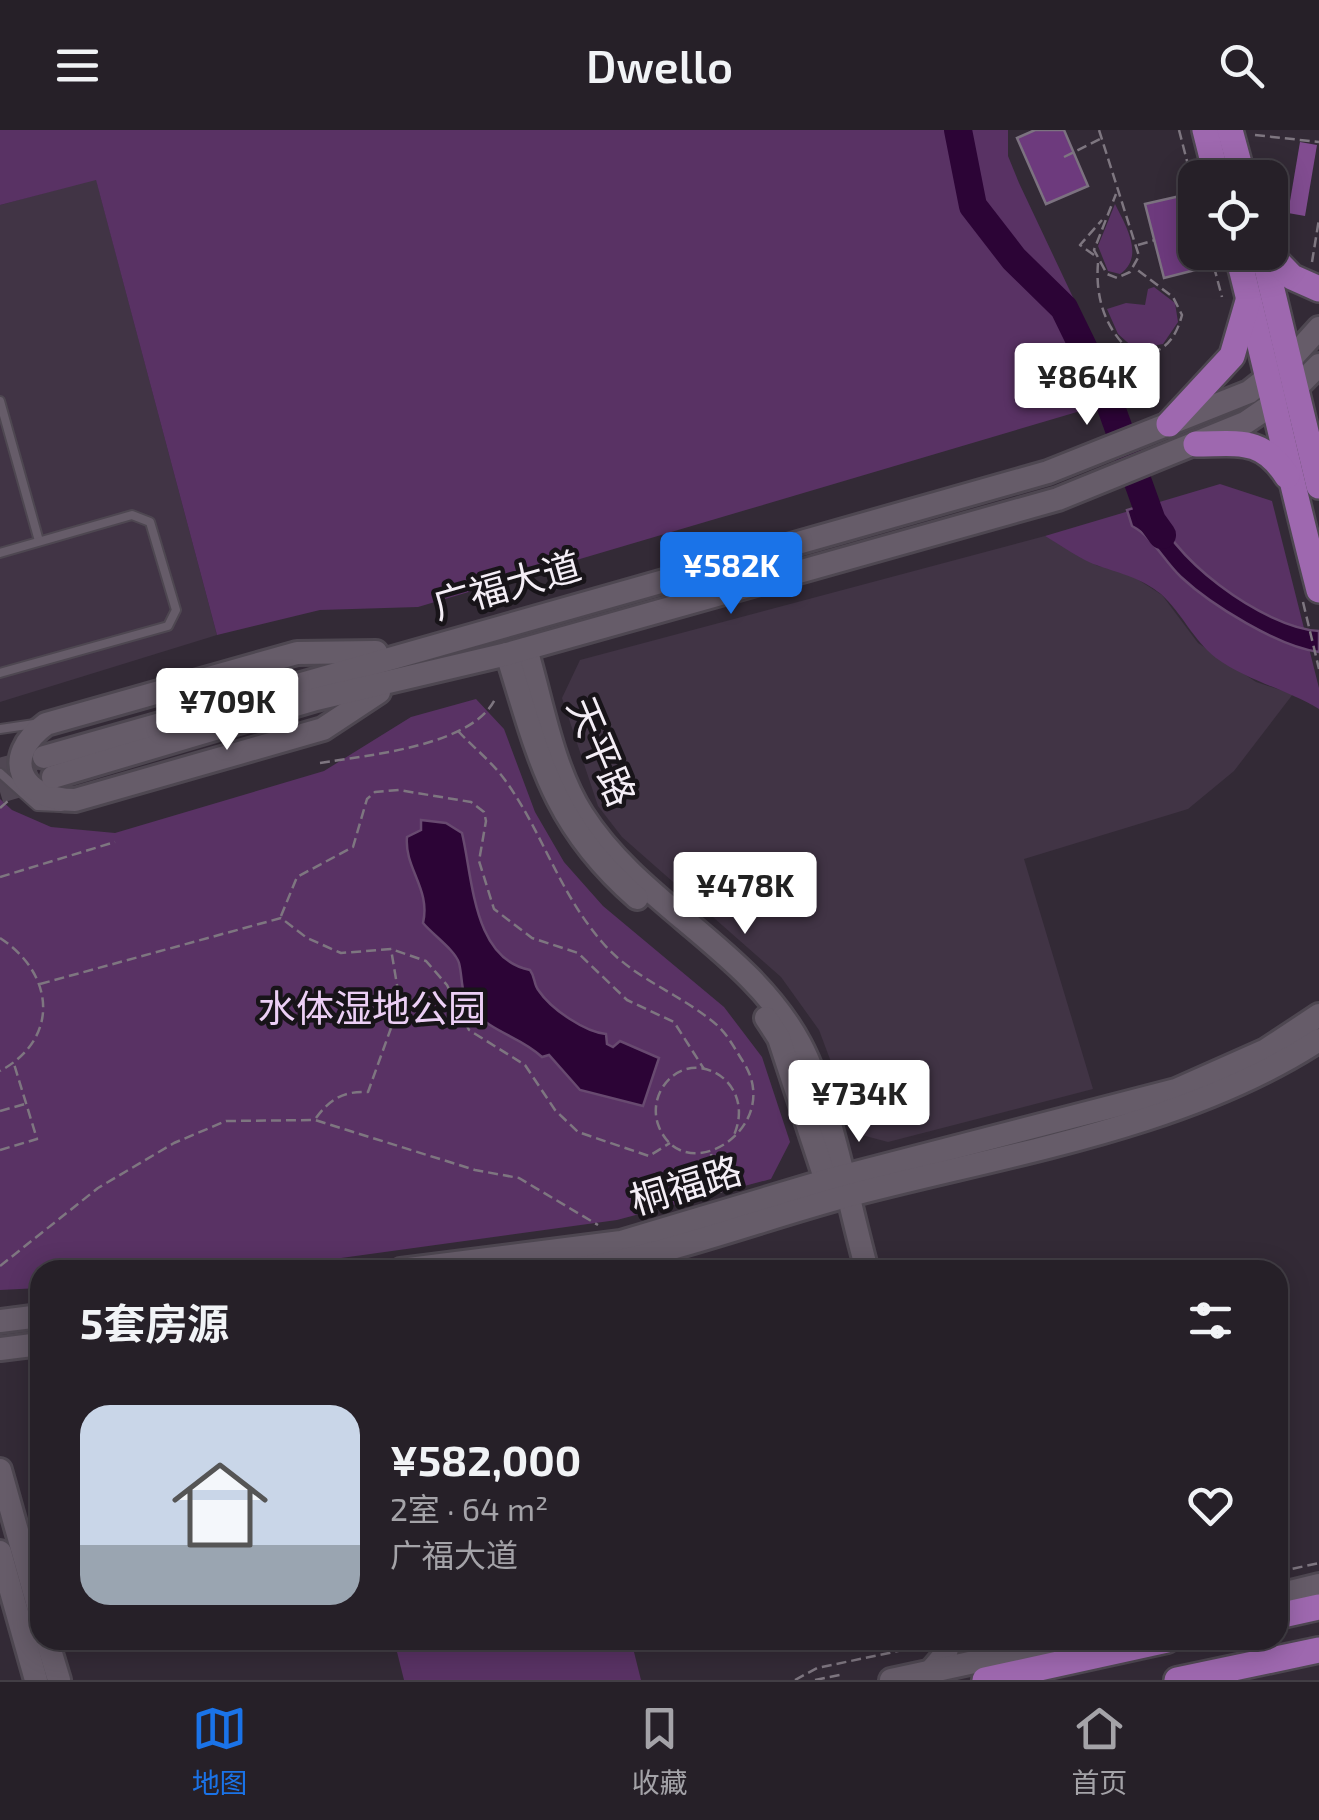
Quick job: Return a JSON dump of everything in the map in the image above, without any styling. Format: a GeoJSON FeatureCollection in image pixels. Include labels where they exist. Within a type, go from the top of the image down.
{"type":"FeatureCollection","features":[{"type":"Feature","properties":{"kind":"main road"},"geometry":{"type":"LineString","coordinates":[[1205,130],[1212,160]]}},
{"type":"Feature","properties":{"kind":"main road"},"geometry":{"type":"LineString","coordinates":[[1243,133],[1243,160]]}},
{"type":"Feature","properties":{"kind":"main road"},"geometry":{"type":"LineString","coordinates":[[1242,270],[1291,481],[1311,597]]}},
{"type":"Feature","properties":{"kind":"main road"},"geometry":{"type":"LineString","coordinates":[[1270,270],[1319,486]]}},
{"type":"Feature","properties":{"kind":"main road"},"geometry":{"type":"LineString","coordinates":[[1285,270],[1319,289]]}},
{"type":"Feature","properties":{"kind":"main road"},"geometry":{"type":"LineString","coordinates":[[1157,429],[1232,356],[1248,296]]}},
{"type":"Feature","properties":{"kind":"main road"},"geometry":{"type":"LineString","coordinates":[[1157,429],[1248,392],[1269,378],[1319,328]]}},
{"type":"Feature","properties":{"kind":"main road"},"geometry":{"type":"LineString","coordinates":[[1196,444],[1274,405],[1319,364]]}},
{"type":"Feature","properties":{"kind":"main road","name":"广福大道"},"geometry":{"type":"LineString","coordinates":[[1157,429],[1048,472],[404,652],[48,767],[517,652],[1058,499],[1196,444]]}},
{"type":"Feature","properties":{"kind":"main road"},"geometry":{"type":"LineString","coordinates":[[1196,444],[1245,444],[1272,452],[1291,481]]}},
{"type":"Feature","properties":{"kind":"main road"},"geometry":{"type":"LineString","coordinates":[[391,685],[323,729],[75,800],[54,800],[34,792],[20,774],[18,752],[26,736],[46,724],[297,653],[404,652]]}},
{"type":"Feature","properties":{"kind":"main road","name":"天平路"},"geometry":{"type":"LineString","coordinates":[[517,652],[581,812],[634,875],[748,974],[802,1047],[849,1260]]}},
{"type":"Feature","properties":{"kind":"main road","name":"桐福路"},"geometry":{"type":"LineString","coordinates":[[635,1260],[836,1188],[1176,1090],[1266,1050],[1319,1015]]}},
{"type":"Feature","properties":{"kind":"main road","name":"桐福路"},"geometry":{"type":"LineString","coordinates":[[480,1260],[621,1242],[1184,1108],[1276,1068],[1319,1040]]}},
{"type":"Feature","properties":{"kind":"main road","name":"天平路"},"geometry":{"type":"LineString","coordinates":[[836,1188],[863,1260]]}},
{"type":"Feature","properties":{"kind":"main road"},"geometry":{"type":"LineString","coordinates":[[0,1321],[30,1317]]}},
{"type":"Feature","properties":{"kind":"main road"},"geometry":{"type":"LineString","coordinates":[[0,1349],[30,1345]]}},
{"type":"Feature","properties":{"kind":"main road"},"geometry":{"type":"LineString","coordinates":[[0,1470],[30,1577]]}},
{"type":"Feature","properties":{"kind":"main road"},"geometry":{"type":"LineString","coordinates":[[0,1552],[36,1680]]}},
{"type":"Feature","properties":{"kind":"main road"},"geometry":{"type":"LineString","coordinates":[[1288,1592],[1319,1585]]}},
{"type":"Feature","properties":{"kind":"main road"},"geometry":{"type":"LineString","coordinates":[[1288,1614],[1319,1607]]}},
{"type":"Feature","properties":{"kind":"main road"},"geometry":{"type":"LineString","coordinates":[[50,1650],[58,1680]]}},
{"type":"Feature","properties":{"kind":"main road"},"geometry":{"type":"LineString","coordinates":[[892,1680],[945,1650]]}},
{"type":"Feature","properties":{"kind":"main road"},"geometry":{"type":"LineString","coordinates":[[1003,1650],[1012,1654]]}},
{"type":"Feature","properties":{"kind":"main road"},"geometry":{"type":"LineString","coordinates":[[923,1663],[1030,1650]]}},
{"type":"Feature","properties":{"kind":"main road"},"geometry":{"type":"LineString","coordinates":[[985,1680],[1122,1650]]}},
{"type":"Feature","properties":{"kind":"main road"},"geometry":{"type":"LineString","coordinates":[[1176,1680],[1319,1651]]}},
{"type":"Feature","properties":{"kind":"main road"},"geometry":{"type":"LineString","coordinates":[[1236,1680],[1319,1651]]}},
{"type":"Feature","properties":{"kind":"lane"},"geometry":{"type":"LineString","coordinates":[[0,402],[39,541]]}},
{"type":"Feature","properties":{"kind":"lane"},"geometry":{"type":"LineString","coordinates":[[0,553],[132,514],[150,522],[176,610],[168,626],[0,673]]}},
{"type":"Feature","properties":{"kind":"lane"},"geometry":{"type":"LineString","coordinates":[[0,729],[28,722],[46,724]]}},
{"type":"Feature","properties":{"kind":"lane"},"geometry":{"type":"LineString","coordinates":[[0,773],[37,806],[55,810],[75,800]]}},
{"type":"Feature","properties":{"kind":"path"},"geometry":{"type":"LineString","coordinates":[[1099,130],[1116,194],[1136,245],[1134,267]]}},
{"type":"Feature","properties":{"kind":"path"},"geometry":{"type":"LineString","coordinates":[[1179,130],[1187,160]]}},
{"type":"Feature","properties":{"kind":"path"},"geometry":{"type":"LineString","coordinates":[[1243,133],[1319,142]]}},
{"type":"Feature","properties":{"kind":"path"},"geometry":{"type":"LineString","coordinates":[[1064,157],[1102,138]]}},
{"type":"Feature","properties":{"kind":"path"},"geometry":{"type":"LineString","coordinates":[[1116,194],[1103,219],[1096,256],[1096,285],[1112,332],[1135,355],[1149,355],[1172,341],[1182,315],[1180,306],[1134,267]]}},
{"type":"Feature","properties":{"kind":"path"},"geometry":{"type":"LineString","coordinates":[[1096,256],[1080,245],[1081,239],[1103,219]]}},
{"type":"Feature","properties":{"kind":"path"},"geometry":{"type":"LineString","coordinates":[[1136,245],[1154,240]]}},
{"type":"Feature","properties":{"kind":"path"},"geometry":{"type":"LineString","coordinates":[[1098,264],[1117,278],[1134,267]]}},
{"type":"Feature","properties":{"kind":"path"},"geometry":{"type":"LineString","coordinates":[[1215,270],[1222,297]]}},
{"type":"Feature","properties":{"kind":"path"},"geometry":{"type":"LineString","coordinates":[[1311,597],[1319,669]]}},
{"type":"Feature","properties":{"kind":"path"},"geometry":{"type":"LineString","coordinates":[[320,763],[387,752],[458,731],[489,715],[496,697]]}},
{"type":"Feature","properties":{"kind":"path"},"geometry":{"type":"LineString","coordinates":[[458,731],[505,780],[562,888],[604,944],[721,1028],[747,1069],[755,1098],[750,1120],[711,1152],[682,1151],[670,1143],[656,1119],[660,1092],[678,1074],[704,1069]]}},
{"type":"Feature","properties":{"kind":"path"},"geometry":{"type":"LineString","coordinates":[[281,918],[297,876],[353,846],[368,799],[375,792],[399,790],[471,802],[484,812],[486,821],[479,862],[494,909],[532,938],[578,953],[627,1000],[674,1022],[704,1069],[728,1081],[737,1093],[740,1121],[734,1135]]}},
{"type":"Feature","properties":{"kind":"path"},"geometry":{"type":"LineString","coordinates":[[0,808],[8,802]]}},
{"type":"Feature","properties":{"kind":"path"},"geometry":{"type":"LineString","coordinates":[[0,877],[115,842]]}},
{"type":"Feature","properties":{"kind":"path"},"geometry":{"type":"LineString","coordinates":[[281,918],[307,938],[341,953],[391,949],[426,961],[447,985],[469,1030],[525,1066],[555,1110],[578,1132],[650,1156],[670,1143]]}},
{"type":"Feature","properties":{"kind":"path"},"geometry":{"type":"LineString","coordinates":[[40,984],[281,918]]}},
{"type":"Feature","properties":{"kind":"path"},"geometry":{"type":"LineString","coordinates":[[0,938],[21,952],[40,984],[39,1027],[13,1063],[0,1071]]}},
{"type":"Feature","properties":{"kind":"path"},"geometry":{"type":"LineString","coordinates":[[316,1120],[329,1101],[351,1091],[368,1092],[400,1003],[391,949]]}},
{"type":"Feature","properties":{"kind":"path"},"geometry":{"type":"LineString","coordinates":[[0,1150],[37,1139],[13,1063]]}},
{"type":"Feature","properties":{"kind":"path"},"geometry":{"type":"LineString","coordinates":[[0,1111],[26,1103]]}},
{"type":"Feature","properties":{"kind":"path"},"geometry":{"type":"LineString","coordinates":[[0,1266],[98,1188],[174,1142],[226,1121],[316,1120],[475,1170],[519,1178],[606,1230]]}},
{"type":"Feature","properties":{"kind":"path"},"geometry":{"type":"LineString","coordinates":[[711,1152],[722,1198]]}},
{"type":"Feature","properties":{"kind":"path"},"geometry":{"type":"LineString","coordinates":[[1288,1570],[1319,1563]]}},
{"type":"Feature","properties":{"kind":"path"},"geometry":{"type":"LineString","coordinates":[[795,1680],[817,1668],[901,1650]]}},
{"type":"Feature","properties":{"kind":"path"},"geometry":{"type":"LineString","coordinates":[[923,1663],[933,1650]]}},
{"type":"Feature","properties":{"kind":"path"},"geometry":{"type":"LineString","coordinates":[[815,1680],[840,1675]]}},
{"type":"Feature","properties":{"kind":"shaded area"},"geometry":{"type":"Polygon","coordinates":[[[1300,142],[1317,145],[1305,216],[1288,213],[1300,142]]]}},
{"type":"Feature","properties":{"kind":"shaded area"},"geometry":{"type":"Polygon","coordinates":[[[96,179],[217,635],[0,702],[0,205],[96,179]]]}},
{"type":"Feature","properties":{"kind":"shaded area"},"geometry":{"type":"Polygon","coordinates":[[[1153,502],[1161,523],[1196,565],[1245,603],[1271,617],[1319,631],[1319,652],[1285,642],[1246,623],[1181,577],[1146,536],[1132,526],[1127,510],[1153,502]]]}},
{"type":"Feature","properties":{"kind":"shaded area"},"geometry":{"type":"Polygon","coordinates":[[[1045,536],[1098,566],[1123,570],[1162,595],[1198,643],[1256,682],[1293,694],[1234,771],[1188,809],[1024,859],[1093,1089],[888,1142],[858,1134],[819,1030],[781,977],[622,837],[598,806],[562,698],[580,660],[1045,536]]]}},
{"type":"Feature","properties":{"kind":"shaded area"},"geometry":{"type":"Polygon","coordinates":[[[421,820],[446,823],[462,833],[473,894],[486,934],[511,963],[530,970],[544,998],[579,1024],[606,1034],[607,1044],[613,1047],[620,1041],[659,1058],[643,1106],[580,1090],[549,1055],[542,1057],[487,1023],[471,1008],[463,991],[457,958],[423,923],[421,889],[407,848],[407,837],[421,830],[421,820]]]}},
{"type":"Feature","properties":{"kind":"green space"},"geometry":{"type":"Polygon","coordinates":[[[0,130],[1008,130],[1008,156],[1019,183],[1121,399],[418,607],[320,610],[217,635],[96,180],[0,205],[0,130]]]}},
{"type":"Feature","properties":{"kind":"green space"},"geometry":{"type":"Polygon","coordinates":[[[1115,204],[1132,250],[1127,267],[1120,274],[1108,271],[1098,246],[1115,204]]]}},
{"type":"Feature","properties":{"kind":"green space"},"geometry":{"type":"Polygon","coordinates":[[[1154,287],[1175,303],[1178,322],[1163,344],[1135,349],[1118,334],[1107,309],[1126,303],[1145,305],[1148,289],[1154,287]]]}},
{"type":"Feature","properties":{"kind":"green space"},"geometry":{"type":"Polygon","coordinates":[[[1220,484],[1272,501],[1319,688],[1319,709],[1216,658],[1154,589],[1085,560],[1045,536],[1220,484]]]}},
{"type":"Feature","properties":{"kind":"green space","name":"水体湿地公园"},"geometry":{"type":"Polygon","coordinates":[[[476,699],[504,729],[535,812],[564,862],[603,906],[724,1007],[762,1057],[790,1142],[771,1179],[617,1220],[327,1260],[30,1260],[30,1288],[0,1290],[0,799],[12,810],[51,827],[115,833],[324,771],[411,717],[476,699]]]}},
{"type":"Feature","properties":{"kind":"green space"},"geometry":{"type":"Polygon","coordinates":[[[396,1650],[634,1650],[641,1680],[404,1680],[396,1650]]]}},
{"type":"Feature","properties":{"kind":"building"},"geometry":{"type":"Polygon","coordinates":[[[1035,130],[1064,130],[1088,186],[1046,204],[1017,138],[1035,130]]]}},
{"type":"Feature","properties":{"kind":"building"},"geometry":{"type":"Polygon","coordinates":[[[1178,196],[1178,270],[1195,270],[1164,278],[1145,204],[1178,196]]]}},
{"type":"Feature","properties":{"kind":"waterway"},"geometry":{"type":"LineString","coordinates":[[958,130],[973,206],[1014,259],[1064,308],[1107,396],[1152,521],[1162,535]]}},
{"type":"Feature","properties":{"kind":"tunnel"},"geometry":{"type":"LineString","coordinates":[[0,769],[36,759]]}},
{"type":"Feature","properties":{"kind":"tunnel"},"geometry":{"type":"LineString","coordinates":[[0,792],[40,780]]}}]}
